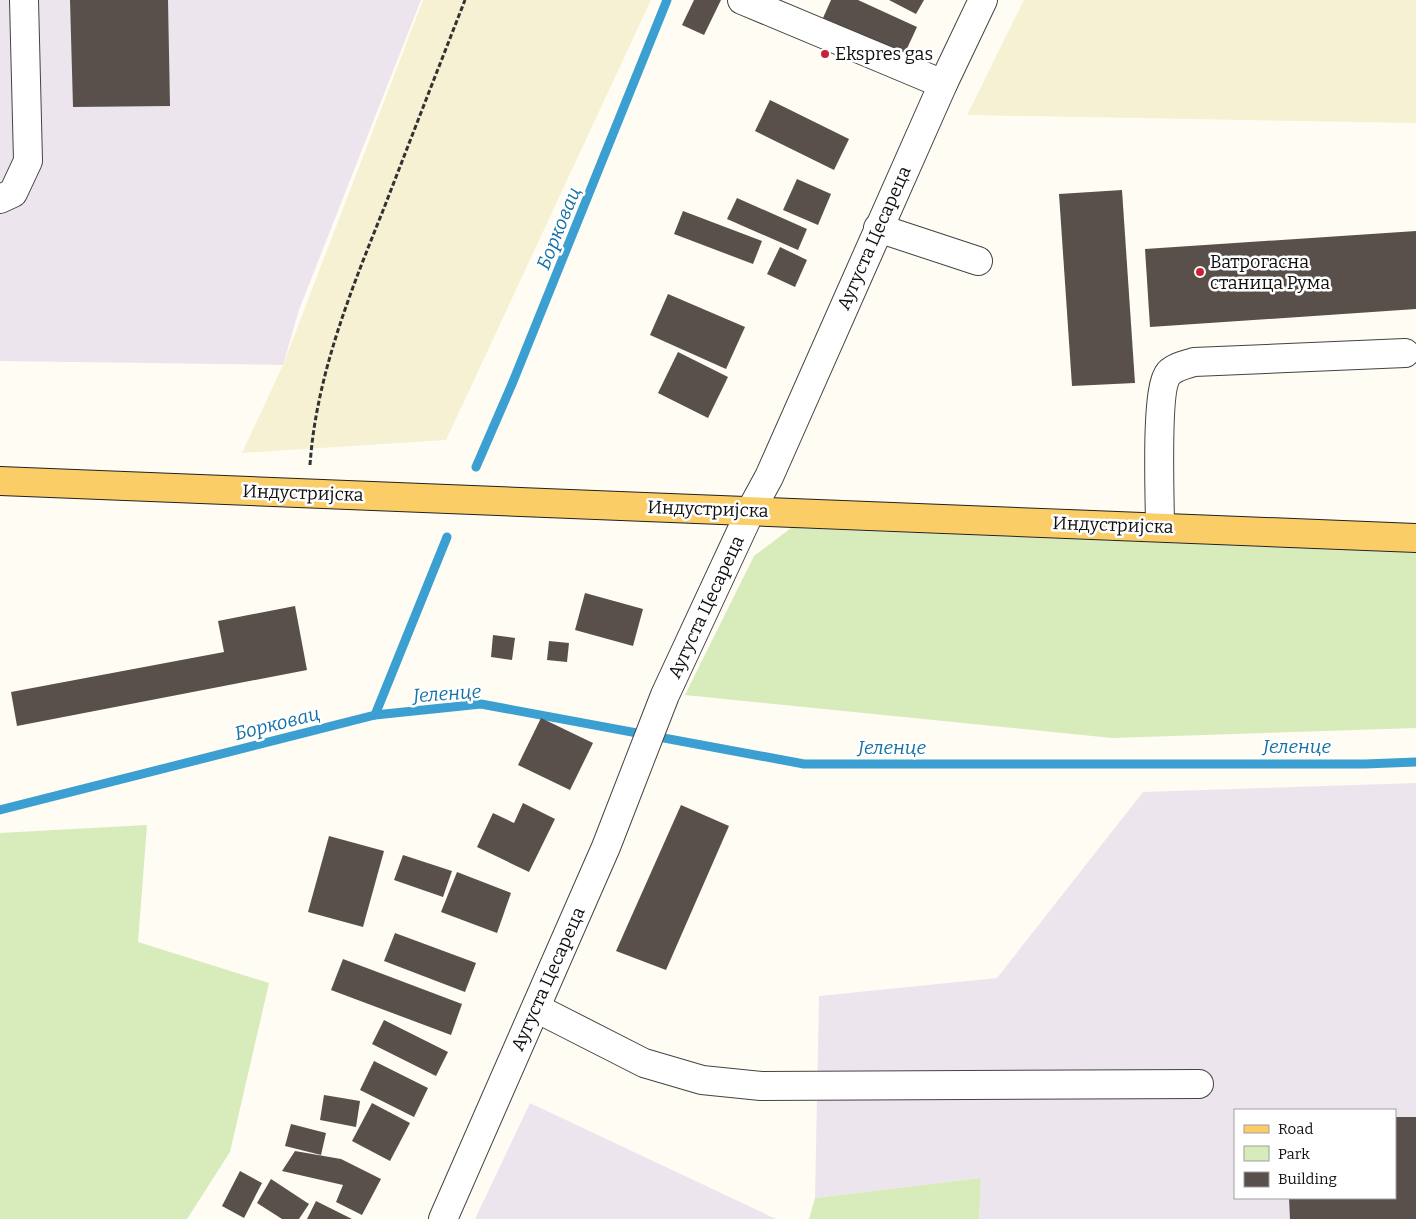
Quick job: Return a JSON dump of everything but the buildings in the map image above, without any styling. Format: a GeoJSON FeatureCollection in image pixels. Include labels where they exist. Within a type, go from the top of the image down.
{"type":"FeatureCollection","features":[{"type":"Feature","properties":{"kind":"main road","name":"Индустријска"},"geometry":{"type":"LineString","coordinates":[[0,481],[1416,538]]}},
{"type":"Feature","properties":{"kind":"street"},"geometry":{"type":"LineString","coordinates":[[0,200],[13,193],[28,161],[24,0]]}},
{"type":"Feature","properties":{"kind":"street"},"geometry":{"type":"LineString","coordinates":[[742,0],[943,84]]}},
{"type":"Feature","properties":{"kind":"street","name":"Аугуста Цесареца"},"geometry":{"type":"LineString","coordinates":[[442,1219],[606,847],[658,718],[665,695],[751,510],[769,476],[878,228],[983,0]]}},
{"type":"Feature","properties":{"kind":"street"},"geometry":{"type":"LineString","coordinates":[[878,228],[978,261]]}},
{"type":"Feature","properties":{"kind":"street"},"geometry":{"type":"LineString","coordinates":[[1160,527],[1161,398],[1168,374],[1194,362],[1405,353]]}},
{"type":"Feature","properties":{"kind":"street"},"geometry":{"type":"LineString","coordinates":[[536,1008],[635,1060],[702,1080],[761,1086],[1199,1084]]}},
{"type":"Feature","properties":{"kind":"path"},"geometry":{"type":"LineString","coordinates":[[309,493],[316,422],[333,349],[350,295],[465,0]]}},
{"type":"Feature","properties":{"kind":"shaded area"},"geometry":{"type":"Polygon","coordinates":[[[0,0],[421,0],[299,310],[283,365],[0,361],[0,0]]]}},
{"type":"Feature","properties":{"kind":"shaded area"},"geometry":{"type":"Polygon","coordinates":[[[423,0],[651,0],[446,440],[242,453],[283,365],[423,0]]]}},
{"type":"Feature","properties":{"kind":"shaded area"},"geometry":{"type":"Polygon","coordinates":[[[1024,0],[1416,0],[1416,123],[967,115],[1024,0]]]}},
{"type":"Feature","properties":{"kind":"shaded area"},"geometry":{"type":"Polygon","coordinates":[[[1416,783],[1416,1219],[979,1219],[981,1178],[815,1198],[819,996],[997,978],[1143,792],[1416,783]]]}},
{"type":"Feature","properties":{"kind":"shaded area"},"geometry":{"type":"Polygon","coordinates":[[[530,1103],[776,1219],[475,1219],[530,1103]]]}},
{"type":"Feature","properties":{"kind":"green space"},"geometry":{"type":"Polygon","coordinates":[[[791,528],[1416,553],[1416,728],[1112,738],[685,695],[754,556],[791,528]]]}},
{"type":"Feature","properties":{"kind":"green space"},"geometry":{"type":"Polygon","coordinates":[[[147,825],[138,942],[269,983],[230,1152],[187,1219],[0,1219],[0,833],[147,825]]]}},
{"type":"Feature","properties":{"kind":"green space"},"geometry":{"type":"Polygon","coordinates":[[[981,1178],[979,1219],[809,1219],[815,1198],[981,1178]]]}},
{"type":"Feature","properties":{"kind":"waterway","name":"Борковац"},"geometry":{"type":"LineString","coordinates":[[476,467],[512,384],[667,0]]}},
{"type":"Feature","properties":{"kind":"waterway","name":"Борковац"},"geometry":{"type":"LineString","coordinates":[[0,810],[375,715],[447,537]]}},
{"type":"Feature","properties":{"kind":"waterway","name":"Јеленце"},"geometry":{"type":"LineString","coordinates":[[375,715],[481,704],[804,764],[1365,764],[1416,762]]}},
{"type":"Feature","properties":{"kind":"place","name":"Ekspres gas"},"geometry":{"type":"Point","coordinates":[825,54]}},
{"type":"Feature","properties":{"kind":"place","name":"Ватрогасна станица Рума"},"geometry":{"type":"Point","coordinates":[1200,272]}}]}
